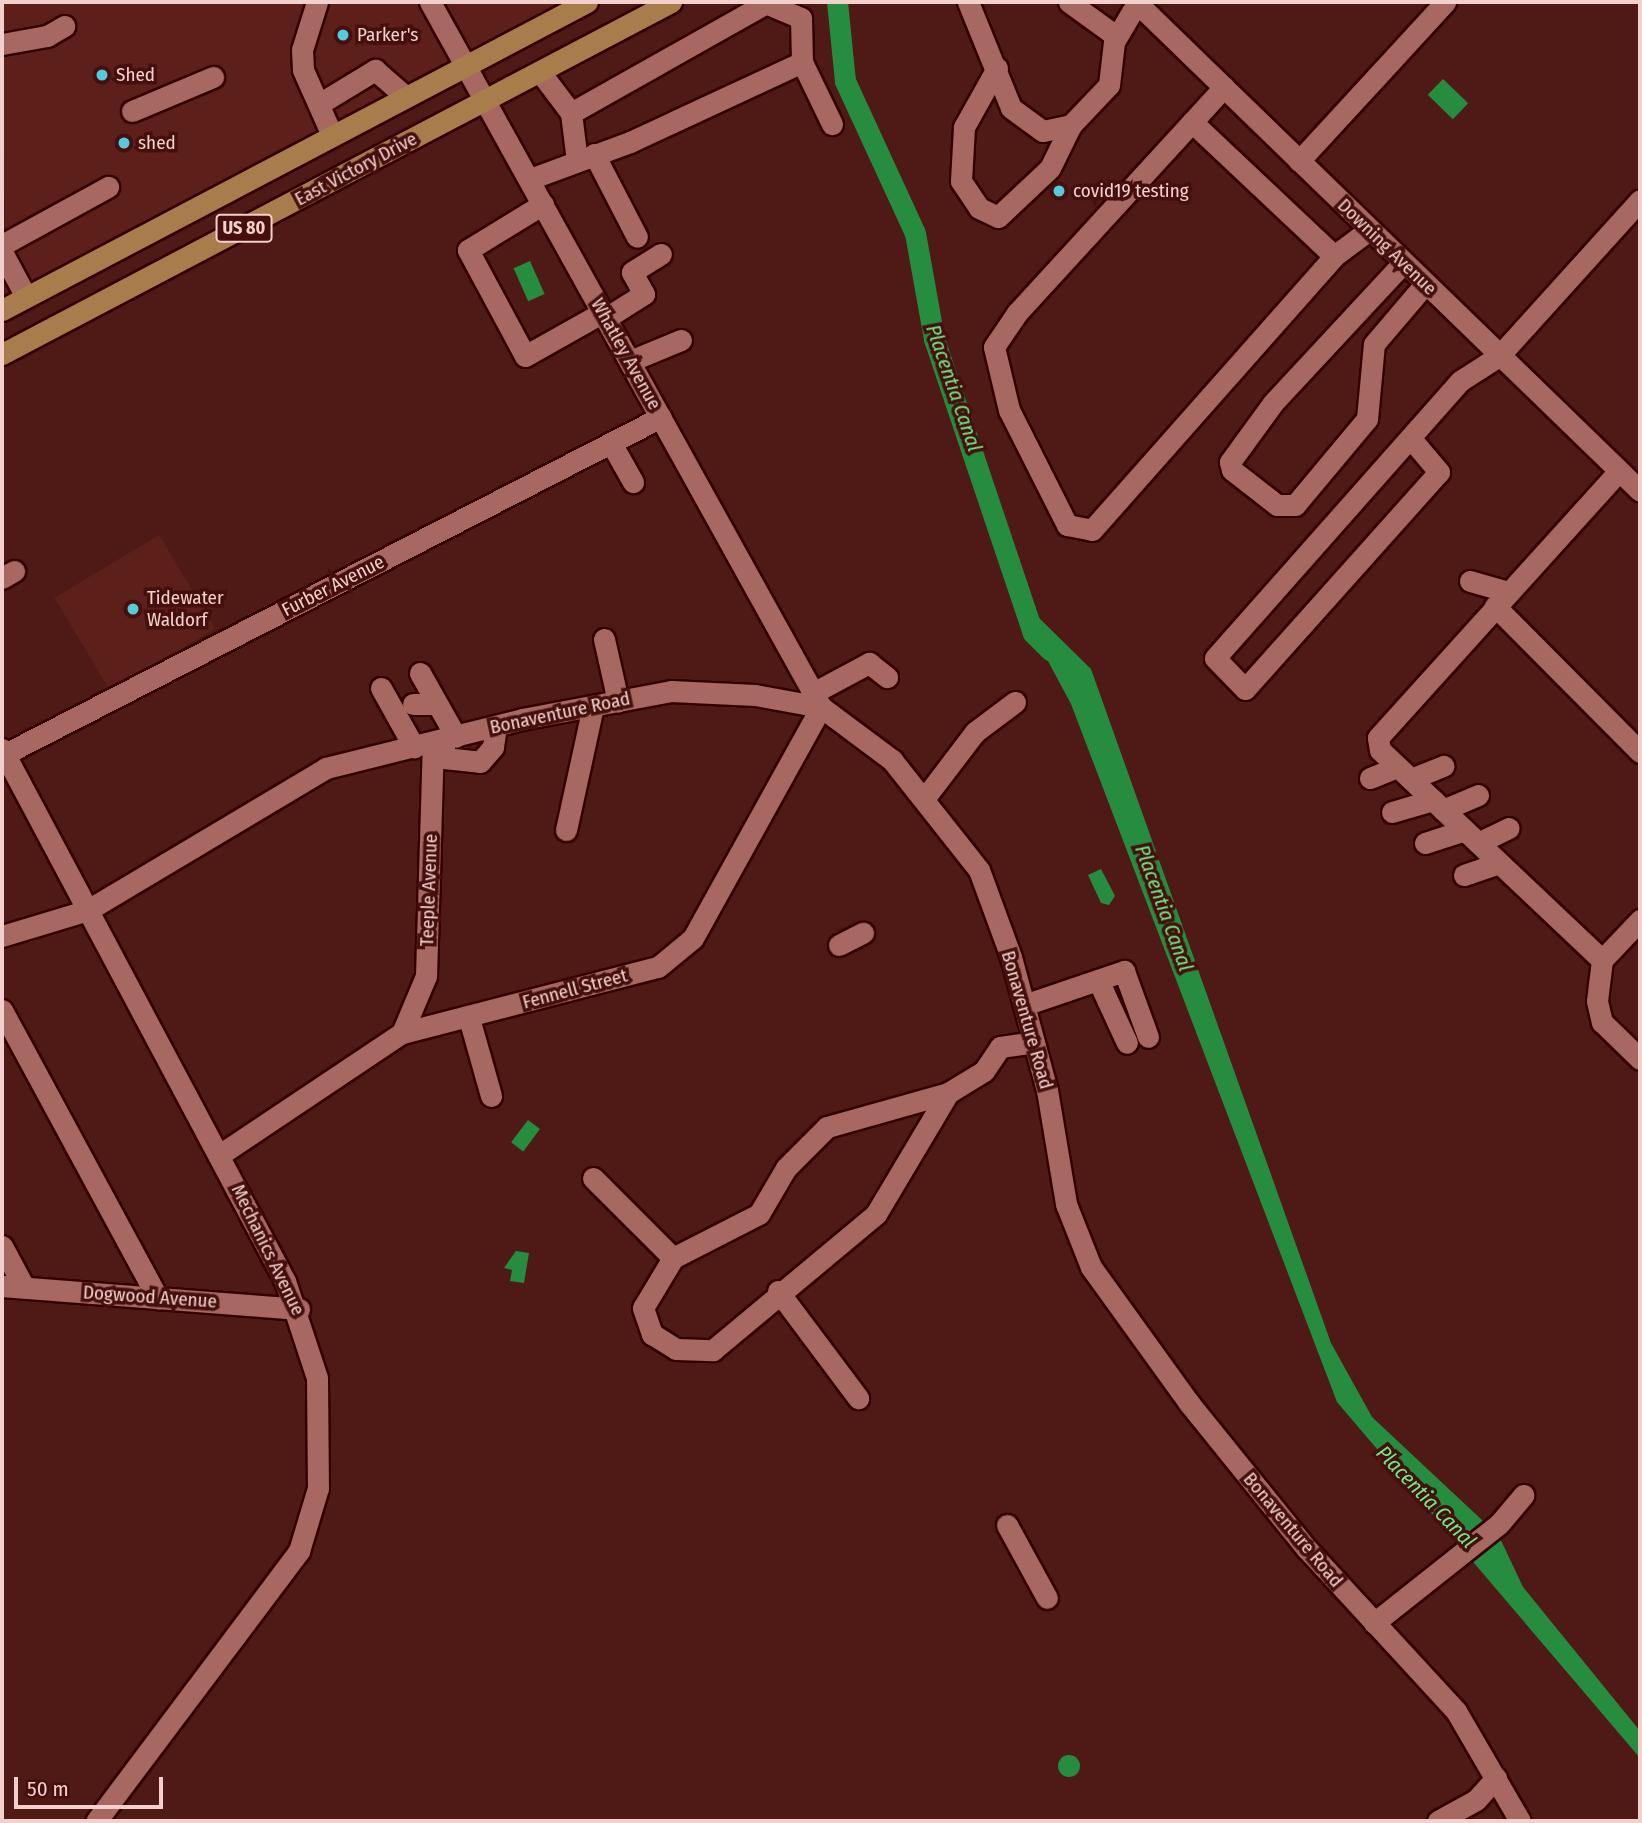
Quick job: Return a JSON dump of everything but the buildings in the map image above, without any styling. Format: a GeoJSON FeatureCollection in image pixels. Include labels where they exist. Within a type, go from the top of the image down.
{"type":"FeatureCollection","features":[{"type":"Feature","properties":{"kind":"main road","name":"US 80"},"geometry":{"type":"LineString","coordinates":[[2,310],[585,2]]}},
{"type":"Feature","properties":{"kind":"main road","name":"East Victory Drive"},"geometry":{"type":"LineString","coordinates":[[2,354],[671,2]]}},
{"type":"Feature","properties":{"kind":"street"},"geometry":{"type":"LineString","coordinates":[[317,2],[302,50],[332,135]]}},
{"type":"Feature","properties":{"kind":"street","name":"Whatley Avenue"},"geometry":{"type":"LineString","coordinates":[[430,2],[817,700]]}},
{"type":"Feature","properties":{"kind":"street"},"geometry":{"type":"LineString","coordinates":[[968,2],[997,68],[1006,99],[1022,118],[1042,131],[1071,125]]}},
{"type":"Feature","properties":{"kind":"street"},"geometry":{"type":"LineString","coordinates":[[1069,2],[1116,36]]}},
{"type":"Feature","properties":{"kind":"street"},"geometry":{"type":"LineString","coordinates":[[997,68],[964,127],[961,181],[979,208],[998,217],[1050,168],[1071,125],[1109,85],[1116,36],[1136,2]]}},
{"type":"Feature","properties":{"kind":"street","name":"Downing Avenue"},"geometry":{"type":"LineString","coordinates":[[1136,2],[1640,491]]}},
{"type":"Feature","properties":{"kind":"street"},"geometry":{"type":"LineString","coordinates":[[1299,161],[1445,2]]}},
{"type":"Feature","properties":{"kind":"street"},"geometry":{"type":"LineString","coordinates":[[571,113],[768,3],[801,18],[802,62],[832,124]]}},
{"type":"Feature","properties":{"kind":"street"},"geometry":{"type":"LineString","coordinates":[[2,44],[47,36],[64,26]]}},
{"type":"Feature","properties":{"kind":"street"},"geometry":{"type":"LineString","coordinates":[[530,179],[586,158],[802,62]]}},
{"type":"Feature","properties":{"kind":"street"},"geometry":{"type":"LineString","coordinates":[[319,104],[380,71],[405,96]]}},
{"type":"Feature","properties":{"kind":"street"},"geometry":{"type":"LineString","coordinates":[[540,72],[571,113],[586,158],[637,237]]}},
{"type":"Feature","properties":{"kind":"street"},"geometry":{"type":"LineString","coordinates":[[132,111],[213,77]]}},
{"type":"Feature","properties":{"kind":"street"},"geometry":{"type":"LineString","coordinates":[[1224,87],[1017,313],[994,347],[1009,410],[1067,525],[1092,530],[1334,256],[1369,230]]}},
{"type":"Feature","properties":{"kind":"street"},"geometry":{"type":"LineString","coordinates":[[1192,122],[1334,256]]}},
{"type":"Feature","properties":{"kind":"street"},"geometry":{"type":"LineString","coordinates":[[2,245],[108,187]]}},
{"type":"Feature","properties":{"kind":"street"},"geometry":{"type":"LineString","coordinates":[[1412,440],[1439,472],[1245,688],[1215,658],[1412,440],[1460,381],[1499,356],[1640,200]]}},
{"type":"Feature","properties":{"kind":"street"},"geometry":{"type":"LineString","coordinates":[[543,204],[468,250],[525,356],[644,294],[632,272],[661,254]]}},
{"type":"Feature","properties":{"kind":"street"},"geometry":{"type":"LineString","coordinates":[[2,252],[26,297]]}},
{"type":"Feature","properties":{"kind":"street"},"geometry":{"type":"LineString","coordinates":[[1404,263],[1273,403],[1230,462],[1232,470],[1277,505],[1295,505],[1367,419],[1377,338],[1425,284]]}},
{"type":"Feature","properties":{"kind":"street"},"geometry":{"type":"LineString","coordinates":[[630,361],[681,340]]}},
{"type":"Feature","properties":{"kind":"street","name":"Furber Avenue"},"geometry":{"type":"LineString","coordinates":[[3,752],[661,417]]}},
{"type":"Feature","properties":{"kind":"street"},"geometry":{"type":"LineString","coordinates":[[611,443],[633,482]]}},
{"type":"Feature","properties":{"kind":"street"},"geometry":{"type":"LineString","coordinates":[[1602,960],[1380,750],[1384,728],[1618,472]]}},
{"type":"Feature","properties":{"kind":"street"},"geometry":{"type":"LineString","coordinates":[[1470,581],[1502,599],[1640,752]]}},
{"type":"Feature","properties":{"kind":"street"},"geometry":{"type":"LineString","coordinates":[[604,639],[618,701]]}},
{"type":"Feature","properties":{"kind":"street"},"geometry":{"type":"LineString","coordinates":[[817,700],[869,663],[887,677]]}},
{"type":"Feature","properties":{"kind":"street"},"geometry":{"type":"LineString","coordinates":[[419,673],[437,704],[437,742],[443,758],[480,762],[493,747],[496,726]]}},
{"type":"Feature","properties":{"kind":"street"},"geometry":{"type":"LineString","coordinates":[[381,688],[437,742]]}},
{"type":"Feature","properties":{"kind":"street","name":"Bonaventure Road"},"geometry":{"type":"LineString","coordinates":[[2,936],[88,910],[326,768],[496,726],[671,691],[817,700],[892,760],[979,870],[1034,1042],[1066,1204],[1091,1267],[1189,1403],[1374,1623],[1455,1711],[1520,1821]]}},
{"type":"Feature","properties":{"kind":"street","name":"Fennell Street"},"geometry":{"type":"LineString","coordinates":[[221,1154],[402,1033],[616,987],[658,967],[693,938],[817,700]]}},
{"type":"Feature","properties":{"kind":"street"},"geometry":{"type":"LineString","coordinates":[[924,799],[975,733],[1015,702]]}},
{"type":"Feature","properties":{"kind":"street"},"geometry":{"type":"LineString","coordinates":[[413,704],[437,704]]}},
{"type":"Feature","properties":{"kind":"street"},"geometry":{"type":"LineString","coordinates":[[566,830],[593,706]]}},
{"type":"Feature","properties":{"kind":"street","name":"Teeple Avenue"},"geometry":{"type":"LineString","coordinates":[[402,1033],[426,976],[437,742]]}},
{"type":"Feature","properties":{"kind":"street","name":"Mechanics Avenue"},"geometry":{"type":"LineString","coordinates":[[3,752],[221,1154],[299,1309],[317,1378],[318,1488],[299,1550],[96,1821]]}},
{"type":"Feature","properties":{"kind":"street"},"geometry":{"type":"LineString","coordinates":[[1370,778],[1443,765]]}},
{"type":"Feature","properties":{"kind":"street"},"geometry":{"type":"LineString","coordinates":[[1392,812],[1438,805],[1478,794]]}},
{"type":"Feature","properties":{"kind":"street"},"geometry":{"type":"LineString","coordinates":[[1425,843],[1509,828]]}},
{"type":"Feature","properties":{"kind":"street"},"geometry":{"type":"LineString","coordinates":[[1464,875],[1499,863]]}},
{"type":"Feature","properties":{"kind":"street"},"geometry":{"type":"LineString","coordinates":[[1640,920],[1602,960],[1597,1001],[1602,1022],[1640,1059]]}},
{"type":"Feature","properties":{"kind":"street"},"geometry":{"type":"LineString","coordinates":[[839,945],[863,933]]}},
{"type":"Feature","properties":{"kind":"street"},"geometry":{"type":"LineString","coordinates":[[1024,1005],[1124,971],[1137,1040]]}},
{"type":"Feature","properties":{"kind":"street"},"geometry":{"type":"LineString","coordinates":[[2,1010],[158,1298]]}},
{"type":"Feature","properties":{"kind":"street"},"geometry":{"type":"LineString","coordinates":[[468,1018],[491,1096]]}},
{"type":"Feature","properties":{"kind":"street"},"geometry":{"type":"LineString","coordinates":[[948,1093],[876,1214],[778,1291],[713,1350],[676,1349],[652,1335],[643,1308],[673,1258],[759,1214],[786,1168],[827,1127],[948,1093],[984,1070],[1000,1047],[1034,1042]]}},
{"type":"Feature","properties":{"kind":"street"},"geometry":{"type":"LineString","coordinates":[[593,1178],[673,1258]]}},
{"type":"Feature","properties":{"kind":"street"},"geometry":{"type":"LineString","coordinates":[[2,1246],[24,1287]]}},
{"type":"Feature","properties":{"kind":"street","name":"Dogwood Avenue"},"geometry":{"type":"LineString","coordinates":[[2,1286],[299,1309]]}},
{"type":"Feature","properties":{"kind":"street"},"geometry":{"type":"LineString","coordinates":[[778,1291],[858,1398]]}},
{"type":"Feature","properties":{"kind":"street"},"geometry":{"type":"LineString","coordinates":[[1374,1623],[1499,1524],[1522,1495]]}},
{"type":"Feature","properties":{"kind":"street"},"geometry":{"type":"LineString","coordinates":[[1007,1525],[1047,1598]]}},
{"type":"Feature","properties":{"kind":"street"},"geometry":{"type":"LineString","coordinates":[[1438,1821],[1476,1800],[1496,1778]]}},
{"type":"Feature","properties":{"kind":"shaded area"},"geometry":{"type":"Polygon","coordinates":[[[2,2],[563,2],[6,301],[2,2]]]}},
{"type":"Feature","properties":{"kind":"shaded area","name":"Tidewater Waldorf"},"geometry":{"type":"Polygon","coordinates":[[[159,535],[215,628],[111,691],[54,598],[159,535]]]}},
{"type":"Feature","properties":{"kind":"water"},"geometry":{"type":"Polygon","coordinates":[[[1443,79],[1468,103],[1453,119],[1428,95],[1443,79]]]}},
{"type":"Feature","properties":{"kind":"water"},"geometry":{"type":"Polygon","coordinates":[[[530,261],[545,294],[528,301],[514,268],[530,261]]]}},
{"type":"Feature","properties":{"kind":"water"},"geometry":{"type":"Polygon","coordinates":[[[965,417],[1037,616],[1091,669],[1331,1343],[1372,1417],[1499,1536],[1523,1587],[1640,1731],[1640,1758],[1337,1402],[1071,704],[1033,633],[965,417]]]}},
{"type":"Feature","properties":{"kind":"water"},"geometry":{"type":"Polygon","coordinates":[[[1101,869],[1115,896],[1109,905],[1101,903],[1088,875],[1101,869]]]}},
{"type":"Feature","properties":{"kind":"water"},"geometry":{"type":"Polygon","coordinates":[[[528,1120],[540,1129],[523,1151],[511,1142],[528,1120]]]}},
{"type":"Feature","properties":{"kind":"water"},"geometry":{"type":"Polygon","coordinates":[[[516,1251],[529,1253],[524,1283],[510,1281],[512,1270],[504,1268],[516,1251]]]}},
{"type":"Feature","properties":{"kind":"water"},"geometry":{"type":"Polygon","coordinates":[[[1069,1755],[1077,1758],[1080,1766],[1077,1774],[1069,1777],[1061,1774],[1058,1766],[1061,1758],[1069,1755]]]}},
{"type":"Feature","properties":{"kind":"waterway","name":"Placentia Canal"},"geometry":{"type":"LineString","coordinates":[[837,2],[845,81],[915,233],[934,339],[1033,633],[1051,651]]}},
{"type":"Feature","properties":{"kind":"place","name":"Parker's"},"geometry":{"type":"Point","coordinates":[343,35]}},
{"type":"Feature","properties":{"kind":"place","name":"Shed"},"geometry":{"type":"Point","coordinates":[102,75]}},
{"type":"Feature","properties":{"kind":"place","name":"shed"},"geometry":{"type":"Point","coordinates":[124,143]}},
{"type":"Feature","properties":{"kind":"place","name":"covid19 testing"},"geometry":{"type":"Point","coordinates":[1059,191]}},
{"type":"Feature","properties":{"kind":"place","name":"Tidewater Waldorf"},"geometry":{"type":"Point","coordinates":[133,609]}}]}
